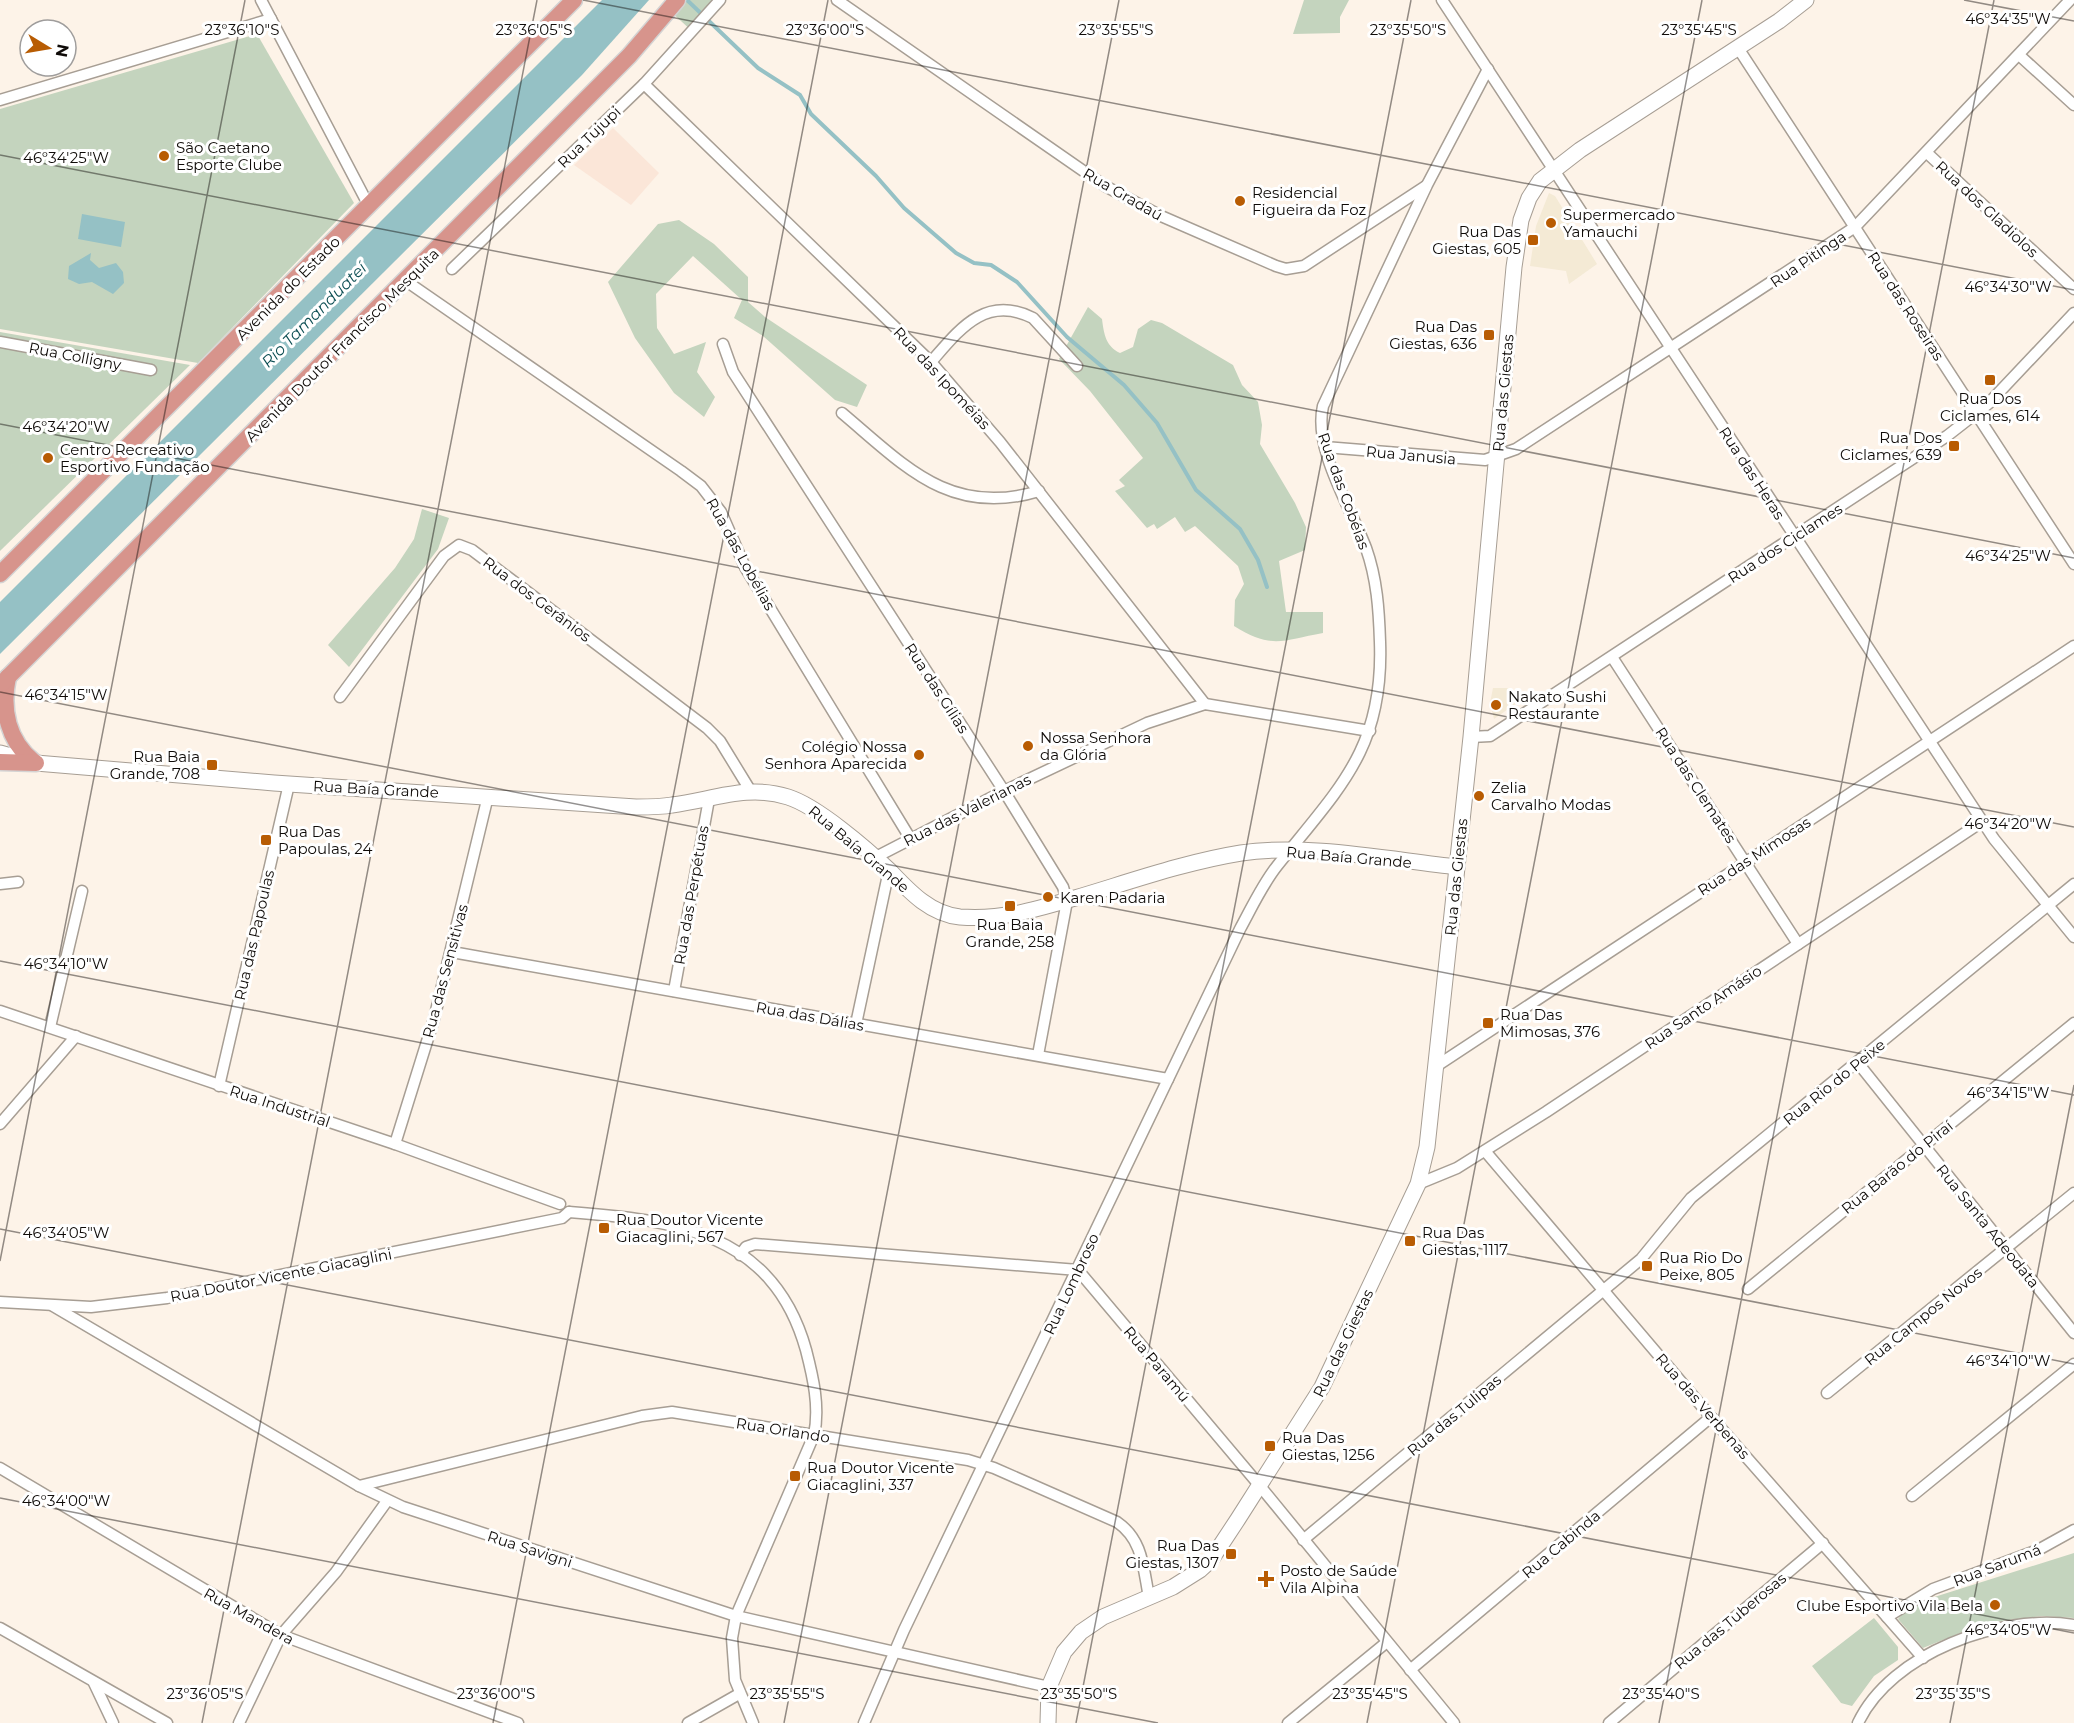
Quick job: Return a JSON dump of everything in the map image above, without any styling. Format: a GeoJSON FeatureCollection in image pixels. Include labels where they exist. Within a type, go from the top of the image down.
{"type":"FeatureCollection","features":[{"type":"Feature","properties":{"kind":"highway","name":"Avenida do Estado"},"geometry":{"type":"LineString","coordinates":[[0,574],[573,0]]}},
{"type":"Feature","properties":{"kind":"highway","name":"Avenida Doutor Francisco Mesquita"},"geometry":{"type":"LineString","coordinates":[[4,681],[629,56],[677,0]]}},
{"type":"Feature","properties":{"kind":"highway"},"geometry":{"type":"LineString","coordinates":[[4,681],[8,723],[15,744],[35,763]]}},
{"type":"Feature","properties":{"kind":"highway"},"geometry":{"type":"LineString","coordinates":[[0,762],[35,763]]}},
{"type":"Feature","properties":{"kind":"main road","name":"Rua das Giestas"},"geometry":{"type":"LineString","coordinates":[[1048,1723],[1049,1687],[1064,1652],[1081,1632],[1103,1617],[1173,1587],[1210,1560],[1322,1387],[1418,1184],[1427,1147],[1471,737],[1518,238],[1529,198],[1540,181],[1580,150],[1738,48],[1806,0]]}},
{"type":"Feature","properties":{"kind":"main road","name":"Rua Baía Grande"},"geometry":{"type":"LineString","coordinates":[[0,753],[35,763],[289,784],[636,807],[672,805],[750,790],[789,797],[812,808],[889,870],[904,887],[937,912],[956,916],[982,918],[1017,916],[1204,861],[1242,853],[1290,851],[1457,867]]}},
{"type":"Feature","properties":{"kind":"street"},"geometry":{"type":"LineString","coordinates":[[261,0],[369,206]]}},
{"type":"Feature","properties":{"kind":"street","name":"Rua Tujupi"},"geometry":{"type":"LineString","coordinates":[[452,269],[644,84],[720,0]]}},
{"type":"Feature","properties":{"kind":"street","name":"Rua Gradaú"},"geometry":{"type":"LineString","coordinates":[[837,0],[1113,191],[1161,216],[1286,269],[1304,266],[1427,185]]}},
{"type":"Feature","properties":{"kind":"street","name":"Rua das Heras"},"geometry":{"type":"LineString","coordinates":[[1442,0],[1794,538],[1983,821],[2074,937]]}},
{"type":"Feature","properties":{"kind":"street","name":"Rua Pitinga"},"geometry":{"type":"LineString","coordinates":[[1497,458],[1516,449],[1855,227],[2070,0]]}},
{"type":"Feature","properties":{"kind":"street"},"geometry":{"type":"LineString","coordinates":[[0,100],[271,19]]}},
{"type":"Feature","properties":{"kind":"street","name":"Rua das Roseiras"},"geometry":{"type":"LineString","coordinates":[[1738,48],[2074,564]]}},
{"type":"Feature","properties":{"kind":"street"},"geometry":{"type":"LineString","coordinates":[[2019,55],[2074,105]]}},
{"type":"Feature","properties":{"kind":"street","name":"Rua das Cobéias"},"geometry":{"type":"LineString","coordinates":[[1290,851],[1342,785],[1359,758],[1378,703],[1381,668],[1379,609],[1375,577],[1325,447],[1320,417],[1323,406],[1427,185],[1488,69]]}},
{"type":"Feature","properties":{"kind":"street","name":"Rua das Ipoméias"},"geometry":{"type":"LineString","coordinates":[[644,84],[931,362],[1039,491],[1205,704]]}},
{"type":"Feature","properties":{"kind":"street","name":"Rua dos Gladiolos"},"geometry":{"type":"LineString","coordinates":[[1927,153],[2074,289]]}},
{"type":"Feature","properties":{"kind":"street","name":"Rua das Lobélias"},"geometry":{"type":"LineString","coordinates":[[406,281],[681,471],[712,498],[745,567],[910,838]]}},
{"type":"Feature","properties":{"kind":"street"},"geometry":{"type":"LineString","coordinates":[[931,362],[976,316],[1002,310],[1023,313],[1033,318],[1077,366]]}},
{"type":"Feature","properties":{"kind":"street","name":"Rua dos Ciclames"},"geometry":{"type":"LineString","coordinates":[[1471,737],[1490,736],[1794,538],[1976,414],[2074,313]]}},
{"type":"Feature","properties":{"kind":"street","name":"Rua Colligny"},"geometry":{"type":"LineString","coordinates":[[0,342],[151,370]]}},
{"type":"Feature","properties":{"kind":"street","name":"Rua das Gílias"},"geometry":{"type":"LineString","coordinates":[[723,344],[733,372],[1004,791],[1063,887],[1067,901]]}},
{"type":"Feature","properties":{"kind":"street"},"geometry":{"type":"LineString","coordinates":[[842,413],[923,479],[960,496],[1010,498],[1039,491]]}},
{"type":"Feature","properties":{"kind":"street","name":"Rua Janusia"},"geometry":{"type":"LineString","coordinates":[[1325,447],[1455,459],[1497,458]]}},
{"type":"Feature","properties":{"kind":"street","name":"Rua dos Gerânios"},"geometry":{"type":"LineString","coordinates":[[340,697],[444,556],[455,546],[465,547],[707,728],[720,741],[750,790]]}},
{"type":"Feature","properties":{"kind":"street","name":"Rua das Mimosas"},"geometry":{"type":"LineString","coordinates":[[1435,1067],[2074,646]]}},
{"type":"Feature","properties":{"kind":"street","name":"Rua das Clemates"},"geometry":{"type":"LineString","coordinates":[[1612,657],[1798,944]]}},
{"type":"Feature","properties":{"kind":"street","name":"Rua das Valerianas"},"geometry":{"type":"LineString","coordinates":[[874,858],[1004,791],[1148,723],[1205,704],[1370,731]]}},
{"type":"Feature","properties":{"kind":"street","name":"Rua das Papoulas"},"geometry":{"type":"LineString","coordinates":[[219,1086],[289,784]]}},
{"type":"Feature","properties":{"kind":"street","name":"Rua das Sensitivas"},"geometry":{"type":"LineString","coordinates":[[394,1144],[452,952],[488,796]]}},
{"type":"Feature","properties":{"kind":"street","name":"Rua das Perpétuas"},"geometry":{"type":"LineString","coordinates":[[674,991],[709,799]]}},
{"type":"Feature","properties":{"kind":"street","name":"Rua Santo Amásio"},"geometry":{"type":"LineString","coordinates":[[1418,1184],[1445,1174],[1485,1151],[1983,821]]}},
{"type":"Feature","properties":{"kind":"street","name":"Rua Lombroso"},"geometry":{"type":"LineString","coordinates":[[864,1723],[894,1652],[1245,920],[1264,884],[1290,851]]}},
{"type":"Feature","properties":{"kind":"street"},"geometry":{"type":"LineString","coordinates":[[856,1024],[889,870]]}},
{"type":"Feature","properties":{"kind":"street"},"geometry":{"type":"LineString","coordinates":[[0,884],[18,882]]}},
{"type":"Feature","properties":{"kind":"street","name":"Rua Rio do Peixe"},"geometry":{"type":"LineString","coordinates":[[1605,1291],[1656,1244],[1691,1198],[2074,884]]}},
{"type":"Feature","properties":{"kind":"street"},"geometry":{"type":"LineString","coordinates":[[50,1027],[81,891]]}},
{"type":"Feature","properties":{"kind":"street"},"geometry":{"type":"LineString","coordinates":[[1038,1055],[1067,901]]}},
{"type":"Feature","properties":{"kind":"street","name":"Rua das Dálias"},"geometry":{"type":"LineString","coordinates":[[452,952],[1168,1079]]}},
{"type":"Feature","properties":{"kind":"street","name":"Rua Industrial"},"geometry":{"type":"LineString","coordinates":[[0,1011],[394,1144],[560,1204],[554,1211],[564,1215]]}},
{"type":"Feature","properties":{"kind":"street","name":"Rua Barão do Piraí"},"geometry":{"type":"LineString","coordinates":[[1748,1289],[2074,1023]]}},
{"type":"Feature","properties":{"kind":"street"},"geometry":{"type":"LineString","coordinates":[[0,1124],[76,1036]]}},
{"type":"Feature","properties":{"kind":"street","name":"Rua Santa Adeodata"},"geometry":{"type":"LineString","coordinates":[[1857,1063],[2074,1333]]}},
{"type":"Feature","properties":{"kind":"street","name":"Rua das Verbenas"},"geometry":{"type":"LineString","coordinates":[[1485,1151],[1711,1417],[1923,1658]]}},
{"type":"Feature","properties":{"kind":"street","name":"Rua Campos Novos"},"geometry":{"type":"LineString","coordinates":[[1827,1393],[2074,1193]]}},
{"type":"Feature","properties":{"kind":"street","name":"Rua Doutor Vicente Giacaglini"},"geometry":{"type":"LineString","coordinates":[[0,1302],[91,1307],[167,1298],[564,1215],[627,1217],[679,1225],[706,1234],[740,1255],[770,1280],[786,1305],[802,1336],[816,1406],[814,1435],[736,1616],[732,1638],[739,1694],[753,1723]]}},
{"type":"Feature","properties":{"kind":"street"},"geometry":{"type":"LineString","coordinates":[[740,1255],[746,1247],[755,1244],[1077,1270]]}},
{"type":"Feature","properties":{"kind":"street","name":"Rua Paramú"},"geometry":{"type":"LineString","coordinates":[[1077,1270],[1260,1486],[1454,1723]]}},
{"type":"Feature","properties":{"kind":"street","name":"Rua das Tulipas"},"geometry":{"type":"LineString","coordinates":[[1303,1540],[1605,1291]]}},
{"type":"Feature","properties":{"kind":"street","name":"Rua Savigni"},"geometry":{"type":"LineString","coordinates":[[54,1306],[387,1501],[736,1616],[1049,1687]]}},
{"type":"Feature","properties":{"kind":"street"},"geometry":{"type":"LineString","coordinates":[[1912,1496],[2074,1364]]}},
{"type":"Feature","properties":{"kind":"street","name":"Rua Orlando"},"geometry":{"type":"LineString","coordinates":[[359,1486],[658,1413],[672,1412],[984,1465],[1117,1522],[1130,1531],[1138,1543],[1149,1597]]}},
{"type":"Feature","properties":{"kind":"street","name":"Rua Cabinda"},"geometry":{"type":"LineString","coordinates":[[1410,1670],[1711,1417]]}},
{"type":"Feature","properties":{"kind":"street","name":"Rua Mandera"},"geometry":{"type":"LineString","coordinates":[[0,1468],[281,1635],[518,1723]]}},
{"type":"Feature","properties":{"kind":"street"},"geometry":{"type":"LineString","coordinates":[[239,1723],[281,1635],[336,1572],[387,1501]]}},
{"type":"Feature","properties":{"kind":"street","name":"Rua Sarumá"},"geometry":{"type":"LineString","coordinates":[[1887,1617],[1933,1589],[2038,1550],[2074,1530]]}},
{"type":"Feature","properties":{"kind":"street","name":"Rua das Tuberosas"},"geometry":{"type":"LineString","coordinates":[[1609,1723],[1823,1543]]}},
{"type":"Feature","properties":{"kind":"street"},"geometry":{"type":"LineString","coordinates":[[1858,1723],[1876,1696],[1905,1670],[1923,1658],[1960,1640],[2006,1627],[2029,1624],[2074,1625]]}},
{"type":"Feature","properties":{"kind":"street"},"geometry":{"type":"LineString","coordinates":[[0,1628],[167,1723]]}},
{"type":"Feature","properties":{"kind":"street"},"geometry":{"type":"LineString","coordinates":[[1288,1723],[1387,1642]]}},
{"type":"Feature","properties":{"kind":"street"},"geometry":{"type":"LineString","coordinates":[[94,1683],[114,1723]]}},
{"type":"Feature","properties":{"kind":"street"},"geometry":{"type":"LineString","coordinates":[[688,1723],[739,1694]]}},
{"type":"Feature","properties":{"kind":"shaded area"},"geometry":{"type":"Polygon","coordinates":[[[613,128],[659,173],[631,205],[574,165],[613,128]]]}},
{"type":"Feature","properties":{"kind":"shaded area"},"geometry":{"type":"Polygon","coordinates":[[[1549,193],[1555,196],[1597,264],[1569,284],[1566,271],[1530,266],[1536,226],[1549,193]]]}},
{"type":"Feature","properties":{"kind":"shaded area"},"geometry":{"type":"Polygon","coordinates":[[[1493,688],[1511,688],[1521,700],[1494,719],[1490,703],[1493,688]]]}},
{"type":"Feature","properties":{"kind":"green space"},"geometry":{"type":"Polygon","coordinates":[[[677,0],[720,0],[693,32],[669,10],[677,0]]]}},
{"type":"Feature","properties":{"kind":"green space"},"geometry":{"type":"Polygon","coordinates":[[[1304,0],[1349,0],[1340,17],[1340,33],[1293,34],[1304,0]]]}},
{"type":"Feature","properties":{"kind":"green space","name":"São Caetano Esporte Clube"},"geometry":{"type":"Polygon","coordinates":[[[257,34],[354,203],[198,363],[0,329],[0,109],[257,34]]]}},
{"type":"Feature","properties":{"kind":"green space"},"geometry":{"type":"Polygon","coordinates":[[[679,220],[714,244],[748,277],[748,302],[765,317],[867,385],[857,407],[835,400],[763,336],[734,318],[742,300],[693,256],[656,294],[657,328],[674,354],[706,342],[697,372],[715,397],[704,417],[674,393],[635,338],[608,282],[658,224],[679,220]]]}},
{"type":"Feature","properties":{"kind":"green space"},"geometry":{"type":"Polygon","coordinates":[[[1088,307],[1102,319],[1106,339],[1120,353],[1133,347],[1138,329],[1151,320],[1162,323],[1233,365],[1242,385],[1258,402],[1262,425],[1260,444],[1295,503],[1306,527],[1305,550],[1279,561],[1286,612],[1323,612],[1323,633],[1268,641],[1234,626],[1235,600],[1244,584],[1238,566],[1195,526],[1185,532],[1175,517],[1157,529],[1154,524],[1147,528],[1115,491],[1125,486],[1119,480],[1143,458],[1090,391],[1059,359],[1088,307]]]}},
{"type":"Feature","properties":{"kind":"green space","name":"Centro Recreativo Esportivo Fundação"},"geometry":{"type":"Polygon","coordinates":[[[0,332],[190,365],[0,551],[0,332]]]}},
{"type":"Feature","properties":{"kind":"green space"},"geometry":{"type":"Polygon","coordinates":[[[422,509],[449,518],[438,549],[349,667],[328,645],[395,568],[414,539],[422,509]]]}},
{"type":"Feature","properties":{"kind":"green space","name":"Clube Esportivo Vila Bela"},"geometry":{"type":"Polygon","coordinates":[[[2074,1553],[2074,1618],[2042,1616],[1985,1623],[1923,1648],[1898,1619],[1905,1611],[1928,1599],[2074,1553]]]}},
{"type":"Feature","properties":{"kind":"green space"},"geometry":{"type":"Polygon","coordinates":[[[1874,1618],[1898,1647],[1898,1660],[1874,1676],[1852,1706],[1841,1703],[1812,1666],[1874,1618]]]}},
{"type":"Feature","properties":{"kind":"water","name":"Rio Tamanduateí"},"geometry":{"type":"Polygon","coordinates":[[[602,0],[649,0],[582,75],[0,654],[0,602],[602,0]]]}},
{"type":"Feature","properties":{"kind":"water"},"geometry":{"type":"Polygon","coordinates":[[[82,214],[125,222],[121,247],[78,239],[82,214]]]}},
{"type":"Feature","properties":{"kind":"water"},"geometry":{"type":"Polygon","coordinates":[[[91,253],[90,260],[99,268],[116,263],[123,272],[124,283],[113,294],[92,282],[79,284],[68,279],[69,266],[91,253]]]}},
{"type":"Feature","properties":{"kind":"waterway"},"geometry":{"type":"LineString","coordinates":[[687,0],[758,68],[800,95],[811,114],[876,176],[904,208],[956,253],[974,263],[991,265],[1017,282],[1067,337],[1124,385],[1157,423],[1196,490],[1240,529],[1258,560],[1267,587]]}},
{"type":"Feature","properties":{"kind":"place","name":"São Caetano Esporte Clube"},"geometry":{"type":"Point","coordinates":[164,156]}},
{"type":"Feature","properties":{"kind":"place","name":"Residencial Figueira da Foz"},"geometry":{"type":"Point","coordinates":[1240,201]}},
{"type":"Feature","properties":{"kind":"place","name":"Supermercado Yamauchi"},"geometry":{"type":"Point","coordinates":[1551,223]}},
{"type":"Feature","properties":{"kind":"place","name":"Rua Das Giestas, 605"},"geometry":{"type":"Point","coordinates":[1533,240]}},
{"type":"Feature","properties":{"kind":"place","name":"Rua Das Giestas, 636"},"geometry":{"type":"Point","coordinates":[1489,335]}},
{"type":"Feature","properties":{"kind":"place","name":"Rua Dos Ciclames, 614"},"geometry":{"type":"Point","coordinates":[1990,380]}},
{"type":"Feature","properties":{"kind":"place","name":"Rua Dos Ciclames, 639"},"geometry":{"type":"Point","coordinates":[1954,446]}},
{"type":"Feature","properties":{"kind":"place","name":"Centro Recreativo Esportivo Fundação"},"geometry":{"type":"Point","coordinates":[48,458]}},
{"type":"Feature","properties":{"kind":"place","name":"Nakato Sushi Restaurante"},"geometry":{"type":"Point","coordinates":[1496,705]}},
{"type":"Feature","properties":{"kind":"place","name":"Nossa Senhora da Glória"},"geometry":{"type":"Point","coordinates":[1028,746]}},
{"type":"Feature","properties":{"kind":"place","name":"Colégio Nossa Senhora Aparecida"},"geometry":{"type":"Point","coordinates":[919,755]}},
{"type":"Feature","properties":{"kind":"place","name":"Rua Baia Grande, 708"},"geometry":{"type":"Point","coordinates":[212,765]}},
{"type":"Feature","properties":{"kind":"place","name":"Zelia Carvalho Modas"},"geometry":{"type":"Point","coordinates":[1479,796]}},
{"type":"Feature","properties":{"kind":"place","name":"Rua Das Papoulas, 24"},"geometry":{"type":"Point","coordinates":[266,840]}},
{"type":"Feature","properties":{"kind":"place","name":"Karen Padaria"},"geometry":{"type":"Point","coordinates":[1048,897]}},
{"type":"Feature","properties":{"kind":"place","name":"Rua Baia Grande, 258"},"geometry":{"type":"Point","coordinates":[1010,906]}},
{"type":"Feature","properties":{"kind":"place","name":"Rua Das Mimosas, 376"},"geometry":{"type":"Point","coordinates":[1488,1023]}},
{"type":"Feature","properties":{"kind":"place","name":"Rua Doutor Vicente Giacaglini, 567"},"geometry":{"type":"Point","coordinates":[604,1228]}},
{"type":"Feature","properties":{"kind":"place","name":"Rua Das Giestas, 1117"},"geometry":{"type":"Point","coordinates":[1410,1241]}},
{"type":"Feature","properties":{"kind":"place","name":"Rua Rio Do Peixe, 805"},"geometry":{"type":"Point","coordinates":[1647,1266]}},
{"type":"Feature","properties":{"kind":"place","name":"Rua Das Giestas, 1256"},"geometry":{"type":"Point","coordinates":[1270,1446]}},
{"type":"Feature","properties":{"kind":"place","name":"Rua Doutor Vicente Giacaglini, 337"},"geometry":{"type":"Point","coordinates":[795,1476]}},
{"type":"Feature","properties":{"kind":"place","name":"Rua Das Giestas, 1307"},"geometry":{"type":"Point","coordinates":[1231,1554]}},
{"type":"Feature","properties":{"kind":"place","name":"Posto de Saúde Vila Alpina"},"geometry":{"type":"Point","coordinates":[1266,1579]}},
{"type":"Feature","properties":{"kind":"place","name":"Clube Esportivo Vila Bela"},"geometry":{"type":"Point","coordinates":[1995,1605]}}]}
